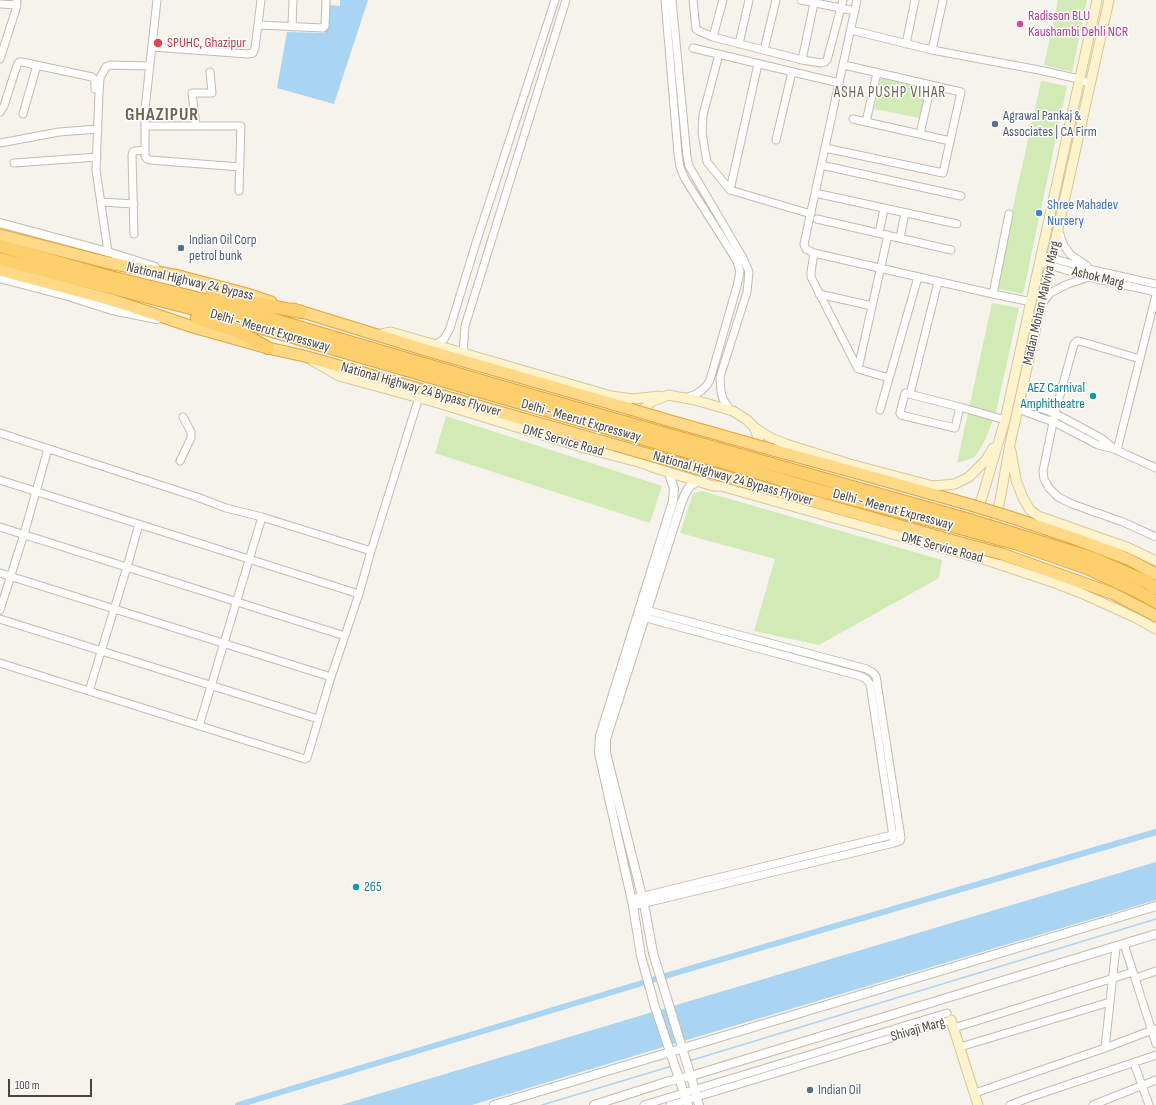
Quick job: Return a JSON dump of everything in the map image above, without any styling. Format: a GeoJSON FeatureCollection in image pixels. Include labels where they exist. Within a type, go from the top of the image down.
{"type":"FeatureCollection","features":[{"type":"Feature","properties":{"kind":"highway","name":"National Highway 24 Bypass"},"geometry":{"type":"LineString","coordinates":[[0,235],[109,263],[179,276],[248,294],[377,335],[432,348]]}},
{"type":"Feature","properties":{"kind":"highway","name":"Delhi - Meerut Expressway"},"geometry":{"type":"LineString","coordinates":[[0,246],[110,282]]}},
{"type":"Feature","properties":{"kind":"highway","name":"Delhi - Meerut Expressway"},"geometry":{"type":"LineString","coordinates":[[0,259],[217,303],[483,387],[808,481],[1092,558],[1147,582],[1156,588]]}},
{"type":"Feature","properties":{"kind":"highway"},"geometry":{"type":"LineString","coordinates":[[0,270],[112,300],[193,327],[268,348],[304,356]]}},
{"type":"Feature","properties":{"kind":"highway"},"geometry":{"type":"LineString","coordinates":[[110,282],[223,297],[301,312]]}},
{"type":"Feature","properties":{"kind":"highway"},"geometry":{"type":"LineString","coordinates":[[110,282],[239,332],[268,348]]}},
{"type":"Feature","properties":{"kind":"highway"},"geometry":{"type":"LineString","coordinates":[[432,348],[667,420],[920,490],[1010,517],[1076,539],[1128,559],[1156,574]]}},
{"type":"Feature","properties":{"kind":"highway","name":"National Highway 24 Bypass Flyover"},"geometry":{"type":"LineString","coordinates":[[304,356],[391,382],[1002,554],[1114,594],[1156,616]]}},
{"type":"Feature","properties":{"kind":"highway","name":"Delhi - Meerut Expressway"},"geometry":{"type":"LineString","coordinates":[[1004,535],[1015,543],[1087,568],[1139,592],[1156,602]]}},
{"type":"Feature","properties":{"kind":"main road","name":"Madan Mohan Malviya Marg"},"geometry":{"type":"LineString","coordinates":[[967,555],[1005,420],[1097,0]]}},
{"type":"Feature","properties":{"kind":"main road","name":"Madan Mohan Malviya Marg"},"geometry":{"type":"LineString","coordinates":[[986,560],[1000,500],[1010,444],[1109,0]]}},
{"type":"Feature","properties":{"kind":"main road"},"geometry":{"type":"LineString","coordinates":[[432,348],[463,354],[611,396],[633,399],[668,395],[695,400],[733,411],[771,438],[786,444],[850,464],[933,486],[955,484],[969,476],[986,460],[1000,437]]}},
{"type":"Feature","properties":{"kind":"main road","name":"DME Service Road"},"geometry":{"type":"LineString","coordinates":[[304,356],[338,376],[419,398],[588,449],[642,462]]}},
{"type":"Feature","properties":{"kind":"main road"},"geometry":{"type":"LineString","coordinates":[[668,395],[651,402],[637,415],[631,431],[630,444],[636,456],[642,462],[669,473],[712,486],[731,486],[743,480],[756,464],[759,440],[754,426]]}},
{"type":"Feature","properties":{"kind":"main road"},"geometry":{"type":"LineString","coordinates":[[1010,444],[1016,480],[1023,498],[1030,510],[1038,516],[1130,548],[1156,561]]}},
{"type":"Feature","properties":{"kind":"main road","name":"DME Service Road"},"geometry":{"type":"LineString","coordinates":[[721,486],[986,560],[1081,593],[1134,617],[1156,629]]}},
{"type":"Feature","properties":{"kind":"main road","name":"Shivaji Marg"},"geometry":{"type":"LineString","coordinates":[[951,1020],[978,1105]]}},
{"type":"Feature","properties":{"kind":"street"},"geometry":{"type":"LineString","coordinates":[[157,0],[145,109],[145,156],[150,160],[240,166]]}},
{"type":"Feature","properties":{"kind":"street"},"geometry":{"type":"LineString","coordinates":[[152,48],[241,54],[253,53],[255,48],[261,0]]}},
{"type":"Feature","properties":{"kind":"street"},"geometry":{"type":"LineString","coordinates":[[292,27],[293,0]]}},
{"type":"Feature","properties":{"kind":"street"},"geometry":{"type":"LineString","coordinates":[[258,25],[323,28],[325,26],[326,0]]}},
{"type":"Feature","properties":{"kind":"street"},"geometry":{"type":"LineString","coordinates":[[432,348],[444,338],[450,328],[555,0]]}},
{"type":"Feature","properties":{"kind":"street"},"geometry":{"type":"LineString","coordinates":[[463,354],[465,326],[566,0]]}},
{"type":"Feature","properties":{"kind":"street"},"geometry":{"type":"LineString","coordinates":[[665,0],[680,167],[685,179],[737,261],[740,272],[736,292],[710,380],[702,390],[685,398]]}},
{"type":"Feature","properties":{"kind":"street"},"geometry":{"type":"LineString","coordinates":[[672,0],[686,157],[689,166],[743,258],[749,272],[747,292],[720,377],[723,399],[730,410]]}},
{"type":"Feature","properties":{"kind":"street"},"geometry":{"type":"LineString","coordinates":[[693,0],[696,28],[699,31],[713,37],[739,44],[802,60],[821,63],[827,60],[843,0]]}},
{"type":"Feature","properties":{"kind":"street"},"geometry":{"type":"LineString","coordinates":[[713,37],[723,0]]}},
{"type":"Feature","properties":{"kind":"street"},"geometry":{"type":"LineString","coordinates":[[739,44],[749,0]]}},
{"type":"Feature","properties":{"kind":"street"},"geometry":{"type":"LineString","coordinates":[[764,50],[776,0]]}},
{"type":"Feature","properties":{"kind":"street"},"geometry":{"type":"LineString","coordinates":[[801,0],[855,11]]}},
{"type":"Feature","properties":{"kind":"street"},"geometry":{"type":"LineString","coordinates":[[857,0],[804,244],[806,250],[938,282],[1032,302]]}},
{"type":"Feature","properties":{"kind":"street"},"geometry":{"type":"LineString","coordinates":[[906,44],[915,0]]}},
{"type":"Feature","properties":{"kind":"street"},"geometry":{"type":"LineString","coordinates":[[932,50],[943,0]]}},
{"type":"Feature","properties":{"kind":"street"},"geometry":{"type":"LineString","coordinates":[[0,4],[17,3],[0,59]]}},
{"type":"Feature","properties":{"kind":"street"},"geometry":{"type":"LineString","coordinates":[[802,60],[814,3]]}},
{"type":"Feature","properties":{"kind":"street"},"geometry":{"type":"LineString","coordinates":[[851,30],[932,50],[1039,70],[1090,84]]}},
{"type":"Feature","properties":{"kind":"street"},"geometry":{"type":"LineString","coordinates":[[693,48],[839,83]]}},
{"type":"Feature","properties":{"kind":"street"},"geometry":{"type":"LineString","coordinates":[[719,54],[703,114],[702,134],[707,162],[730,190],[811,214]]}},
{"type":"Feature","properties":{"kind":"street"},"geometry":{"type":"LineString","coordinates":[[0,112],[4,106],[17,65],[19,62],[22,62],[92,77],[95,83],[94,121]]}},
{"type":"Feature","properties":{"kind":"street"},"geometry":{"type":"LineString","coordinates":[[730,190],[758,64]]}},
{"type":"Feature","properties":{"kind":"street"},"geometry":{"type":"LineString","coordinates":[[23,114],[37,65]]}},
{"type":"Feature","properties":{"kind":"street"},"geometry":{"type":"LineString","coordinates":[[108,252],[96,170],[100,78],[106,67],[110,65],[150,66]]}},
{"type":"Feature","properties":{"kind":"street"},"geometry":{"type":"LineString","coordinates":[[825,148],[943,172],[961,92],[844,65]]}},
{"type":"Feature","properties":{"kind":"street"},"geometry":{"type":"LineString","coordinates":[[196,126],[192,93],[212,93],[210,72]]}},
{"type":"Feature","properties":{"kind":"street"},"geometry":{"type":"LineString","coordinates":[[776,140],[792,72]]}},
{"type":"Feature","properties":{"kind":"street"},"geometry":{"type":"LineString","coordinates":[[866,122],[877,73]]}},
{"type":"Feature","properties":{"kind":"street"},"geometry":{"type":"LineString","coordinates":[[920,134],[931,85]]}},
{"type":"Feature","properties":{"kind":"street"},"geometry":{"type":"LineString","coordinates":[[853,119],[950,141]]}},
{"type":"Feature","properties":{"kind":"street"},"geometry":{"type":"LineString","coordinates":[[145,126],[241,126],[239,191]]}},
{"type":"Feature","properties":{"kind":"street"},"geometry":{"type":"LineString","coordinates":[[0,143],[59,132],[98,129]]}},
{"type":"Feature","properties":{"kind":"street"},"geometry":{"type":"LineString","coordinates":[[134,234],[132,155],[135,151],[145,150]]}},
{"type":"Feature","properties":{"kind":"street"},"geometry":{"type":"LineString","coordinates":[[14,163],[97,157]]}},
{"type":"Feature","properties":{"kind":"street"},"geometry":{"type":"LineString","coordinates":[[821,166],[962,196]]}},
{"type":"Feature","properties":{"kind":"street"},"geometry":{"type":"LineString","coordinates":[[815,193],[957,224]]}},
{"type":"Feature","properties":{"kind":"street"},"geometry":{"type":"LineString","coordinates":[[101,202],[134,204]]}},
{"type":"Feature","properties":{"kind":"street"},"geometry":{"type":"LineString","coordinates":[[879,233],[884,209]]}},
{"type":"Feature","properties":{"kind":"street"},"geometry":{"type":"LineString","coordinates":[[900,238],[905,213]]}},
{"type":"Feature","properties":{"kind":"street"},"geometry":{"type":"LineString","coordinates":[[993,294],[1009,214]]}},
{"type":"Feature","properties":{"kind":"street"},"geometry":{"type":"LineString","coordinates":[[817,219],[952,250]]}},
{"type":"Feature","properties":{"kind":"street"},"geometry":{"type":"LineString","coordinates":[[0,223],[108,252],[179,276]]}},
{"type":"Feature","properties":{"kind":"street"},"geometry":{"type":"LineString","coordinates":[[1058,228],[1064,246],[1071,255],[1093,270]]}},
{"type":"Feature","properties":{"kind":"street"},"geometry":{"type":"LineString","coordinates":[[858,369],[888,235]]}},
{"type":"Feature","properties":{"kind":"street"},"geometry":{"type":"LineString","coordinates":[[814,253],[811,275],[819,294],[858,369],[889,378]]}},
{"type":"Feature","properties":{"kind":"street","name":"Ashok Marg"},"geometry":{"type":"LineString","coordinates":[[1041,258],[1089,277],[1156,292]]}},
{"type":"Feature","properties":{"kind":"street","name":"Ashok Marg"},"geometry":{"type":"LineString","coordinates":[[1051,262],[1156,284]]}},
{"type":"Feature","properties":{"kind":"street"},"geometry":{"type":"LineString","coordinates":[[880,410],[918,277]]}},
{"type":"Feature","properties":{"kind":"street"},"geometry":{"type":"LineString","coordinates":[[1041,306],[1050,293],[1068,284],[1089,277]]}},
{"type":"Feature","properties":{"kind":"street"},"geometry":{"type":"LineString","coordinates":[[0,278],[68,296],[112,310],[193,327]]}},
{"type":"Feature","properties":{"kind":"street"},"geometry":{"type":"LineString","coordinates":[[910,394],[938,282]]}},
{"type":"Feature","properties":{"kind":"street"},"geometry":{"type":"LineString","coordinates":[[736,292],[747,292]]}},
{"type":"Feature","properties":{"kind":"street"},"geometry":{"type":"LineString","coordinates":[[819,294],[872,306]]}},
{"type":"Feature","properties":{"kind":"street"},"geometry":{"type":"LineString","coordinates":[[1115,449],[1156,295]]}},
{"type":"Feature","properties":{"kind":"street"},"geometry":{"type":"LineString","coordinates":[[1140,359],[1079,341],[1075,342],[1054,413],[1043,471],[1044,479],[1049,488],[1058,497],[1072,504],[1123,522],[1156,537]]}},
{"type":"Feature","properties":{"kind":"street"},"geometry":{"type":"LineString","coordinates":[[960,407],[954,429],[901,415],[900,413],[904,394],[910,394],[960,407],[1005,420]]}},
{"type":"Feature","properties":{"kind":"street"},"geometry":{"type":"LineString","coordinates":[[0,664],[305,758],[308,756],[331,677],[359,594],[419,398]]}},
{"type":"Feature","properties":{"kind":"street"},"geometry":{"type":"LineString","coordinates":[[1019,405],[1054,413],[1101,438],[1115,449]]}},
{"type":"Feature","properties":{"kind":"street"},"geometry":{"type":"LineString","coordinates":[[1019,405],[1098,444],[1115,449],[1156,468]]}},
{"type":"Feature","properties":{"kind":"street"},"geometry":{"type":"LineString","coordinates":[[180,462],[191,438],[191,432],[183,417]]}},
{"type":"Feature","properties":{"kind":"street"},"geometry":{"type":"LineString","coordinates":[[0,433],[197,497],[226,508],[262,517],[371,551]]}},
{"type":"Feature","properties":{"kind":"street"},"geometry":{"type":"LineString","coordinates":[[0,610],[24,534],[48,449]]}},
{"type":"Feature","properties":{"kind":"street"},"geometry":{"type":"LineString","coordinates":[[669,473],[674,489],[673,501],[606,739],[606,753],[643,900],[653,953],[697,1097]]}},
{"type":"Feature","properties":{"kind":"street"},"geometry":{"type":"LineString","coordinates":[[0,480],[359,594]]}},
{"type":"Feature","properties":{"kind":"street"},"geometry":{"type":"LineString","coordinates":[[686,1099],[655,1007],[641,956],[633,903],[599,753],[600,736],[681,504],[690,486],[698,481]]}},
{"type":"Feature","properties":{"kind":"street"},"geometry":{"type":"LineString","coordinates":[[199,726],[262,517]]}},
{"type":"Feature","properties":{"kind":"street"},"geometry":{"type":"LineString","coordinates":[[89,691],[139,524]]}},
{"type":"Feature","properties":{"kind":"street"},"geometry":{"type":"LineString","coordinates":[[0,527],[345,636]]}},
{"type":"Feature","properties":{"kind":"street"},"geometry":{"type":"LineString","coordinates":[[0,573],[331,677]]}},
{"type":"Feature","properties":{"kind":"street"},"geometry":{"type":"LineString","coordinates":[[642,613],[867,669],[872,672],[876,676],[901,839],[900,841],[894,843],[643,900]]}},
{"type":"Feature","properties":{"kind":"street"},"geometry":{"type":"LineString","coordinates":[[642,613],[866,679],[870,684],[894,843]]}},
{"type":"Feature","properties":{"kind":"street"},"geometry":{"type":"LineString","coordinates":[[0,619],[318,719]]}},
{"type":"Feature","properties":{"kind":"street"},"geometry":{"type":"LineString","coordinates":[[633,903],[900,832]]}},
{"type":"Feature","properties":{"kind":"street"},"geometry":{"type":"LineString","coordinates":[[494,1105],[1156,906]]}},
{"type":"Feature","properties":{"kind":"street"},"geometry":{"type":"LineString","coordinates":[[594,1105],[678,1075],[691,1076],[1156,934]]}},
{"type":"Feature","properties":{"kind":"street"},"geometry":{"type":"LineString","coordinates":[[1124,944],[1154,1030],[1156,1042]]}},
{"type":"Feature","properties":{"kind":"street"},"geometry":{"type":"LineString","coordinates":[[1105,1048],[1116,947]]}},
{"type":"Feature","properties":{"kind":"street"},"geometry":{"type":"LineString","coordinates":[[951,1020],[1113,978],[1156,971]]}},
{"type":"Feature","properties":{"kind":"street"},"geometry":{"type":"LineString","coordinates":[[960,1047],[1110,1002]]}},
{"type":"Feature","properties":{"kind":"street","name":"Shivaji Marg"},"geometry":{"type":"LineString","coordinates":[[697,1097],[821,1052],[951,1020]]}},
{"type":"Feature","properties":{"kind":"street","name":"Shivaji Marg"},"geometry":{"type":"LineString","coordinates":[[686,1099],[697,1097],[951,1020]]}},
{"type":"Feature","properties":{"kind":"street"},"geometry":{"type":"LineString","coordinates":[[974,1093],[1154,1030]]}},
{"type":"Feature","properties":{"kind":"street"},"geometry":{"type":"LineString","coordinates":[[821,1052],[824,1059]]}},
{"type":"Feature","properties":{"kind":"street"},"geometry":{"type":"LineString","coordinates":[[1012,1105],[1030,1097],[1156,1055]]}},
{"type":"Feature","properties":{"kind":"street"},"geometry":{"type":"LineString","coordinates":[[1134,1063],[1149,1105]]}},
{"type":"Feature","properties":{"kind":"street"},"geometry":{"type":"LineString","coordinates":[[1093,1105],[1156,1080]]}},
{"type":"Feature","properties":{"kind":"street"},"geometry":{"type":"LineString","coordinates":[[1030,1097],[1033,1105]]}},
{"type":"Feature","properties":{"kind":"street"},"geometry":{"type":"LineString","coordinates":[[644,1105],[686,1099]]}},
{"type":"Feature","properties":{"kind":"street"},"geometry":{"type":"LineString","coordinates":[[670,1105],[686,1099]]}},
{"type":"Feature","properties":{"kind":"green space"},"geometry":{"type":"Polygon","coordinates":[[[1058,0],[1087,0],[1072,72],[1044,65],[1058,0]]]}},
{"type":"Feature","properties":{"kind":"green space"},"geometry":{"type":"Polygon","coordinates":[[[881,78],[925,88],[919,118],[874,109],[881,78]]]}},
{"type":"Feature","properties":{"kind":"green space"},"geometry":{"type":"Polygon","coordinates":[[[1041,81],[1067,86],[1023,294],[995,288],[1041,81]]]}},
{"type":"Feature","properties":{"kind":"green space"},"geometry":{"type":"Polygon","coordinates":[[[992,303],[1019,308],[995,416],[984,442],[975,457],[957,463],[992,303]]]}},
{"type":"Feature","properties":{"kind":"green space"},"geometry":{"type":"Polygon","coordinates":[[[446,416],[662,486],[650,523],[435,453],[446,416]]]}},
{"type":"Feature","properties":{"kind":"green space"},"geometry":{"type":"Polygon","coordinates":[[[702,491],[942,560],[939,578],[819,645],[754,631],[775,559],[680,533],[693,493],[702,491]]]}},
{"type":"Feature","properties":{"kind":"water"},"geometry":{"type":"Polygon","coordinates":[[[340,0],[368,0],[334,104],[277,88],[287,32],[325,33],[328,5],[340,6],[340,0]]]}},
{"type":"Feature","properties":{"kind":"water"},"geometry":{"type":"Polygon","coordinates":[[[1156,862],[1156,900],[472,1105],[341,1105],[1156,862]]]}},
{"type":"Feature","properties":{"kind":"waterway"},"geometry":{"type":"LineString","coordinates":[[238,1105],[682,971],[1156,832]]}},
{"type":"Feature","properties":{"kind":"waterway"},"geometry":{"type":"LineString","coordinates":[[689,1061],[1156,919]]}},
{"type":"Feature","properties":{"kind":"waterway"},"geometry":{"type":"LineString","coordinates":[[542,1105],[672,1066]]}},
{"type":"Feature","properties":{"kind":"place","name":"Radisson BLU Kaushambi Dehli NCR"},"geometry":{"type":"Point","coordinates":[1020,24]}},
{"type":"Feature","properties":{"kind":"place","name":"SPUHC, Ghazipur"},"geometry":{"type":"Point","coordinates":[158,43]}},
{"type":"Feature","properties":{"kind":"place","name":"Agrawal Pankaj & Associates | CA Firm"},"geometry":{"type":"Point","coordinates":[995,124]}},
{"type":"Feature","properties":{"kind":"place","name":"Shree Mahadev Nursery"},"geometry":{"type":"Point","coordinates":[1039,213]}},
{"type":"Feature","properties":{"kind":"place","name":"Indian Oil Corp petrol bunk"},"geometry":{"type":"Point","coordinates":[181,248]}},
{"type":"Feature","properties":{"kind":"place","name":"AEZ Carnival Amphitheatre"},"geometry":{"type":"Point","coordinates":[1093,396]}},
{"type":"Feature","properties":{"kind":"place","name":"265"},"geometry":{"type":"Point","coordinates":[356,887]}},
{"type":"Feature","properties":{"kind":"place","name":"Indian Oil"},"geometry":{"type":"Point","coordinates":[810,1090]}},
{"type":"Feature","properties":{"kind":"district","name":"ASHA PUSHP VIHAR"},"geometry":{"type":"Point","coordinates":[890,93]}},
{"type":"Feature","properties":{"kind":"district","name":"GHAZIPUR"},"geometry":{"type":"Point","coordinates":[162,115]}}]}
